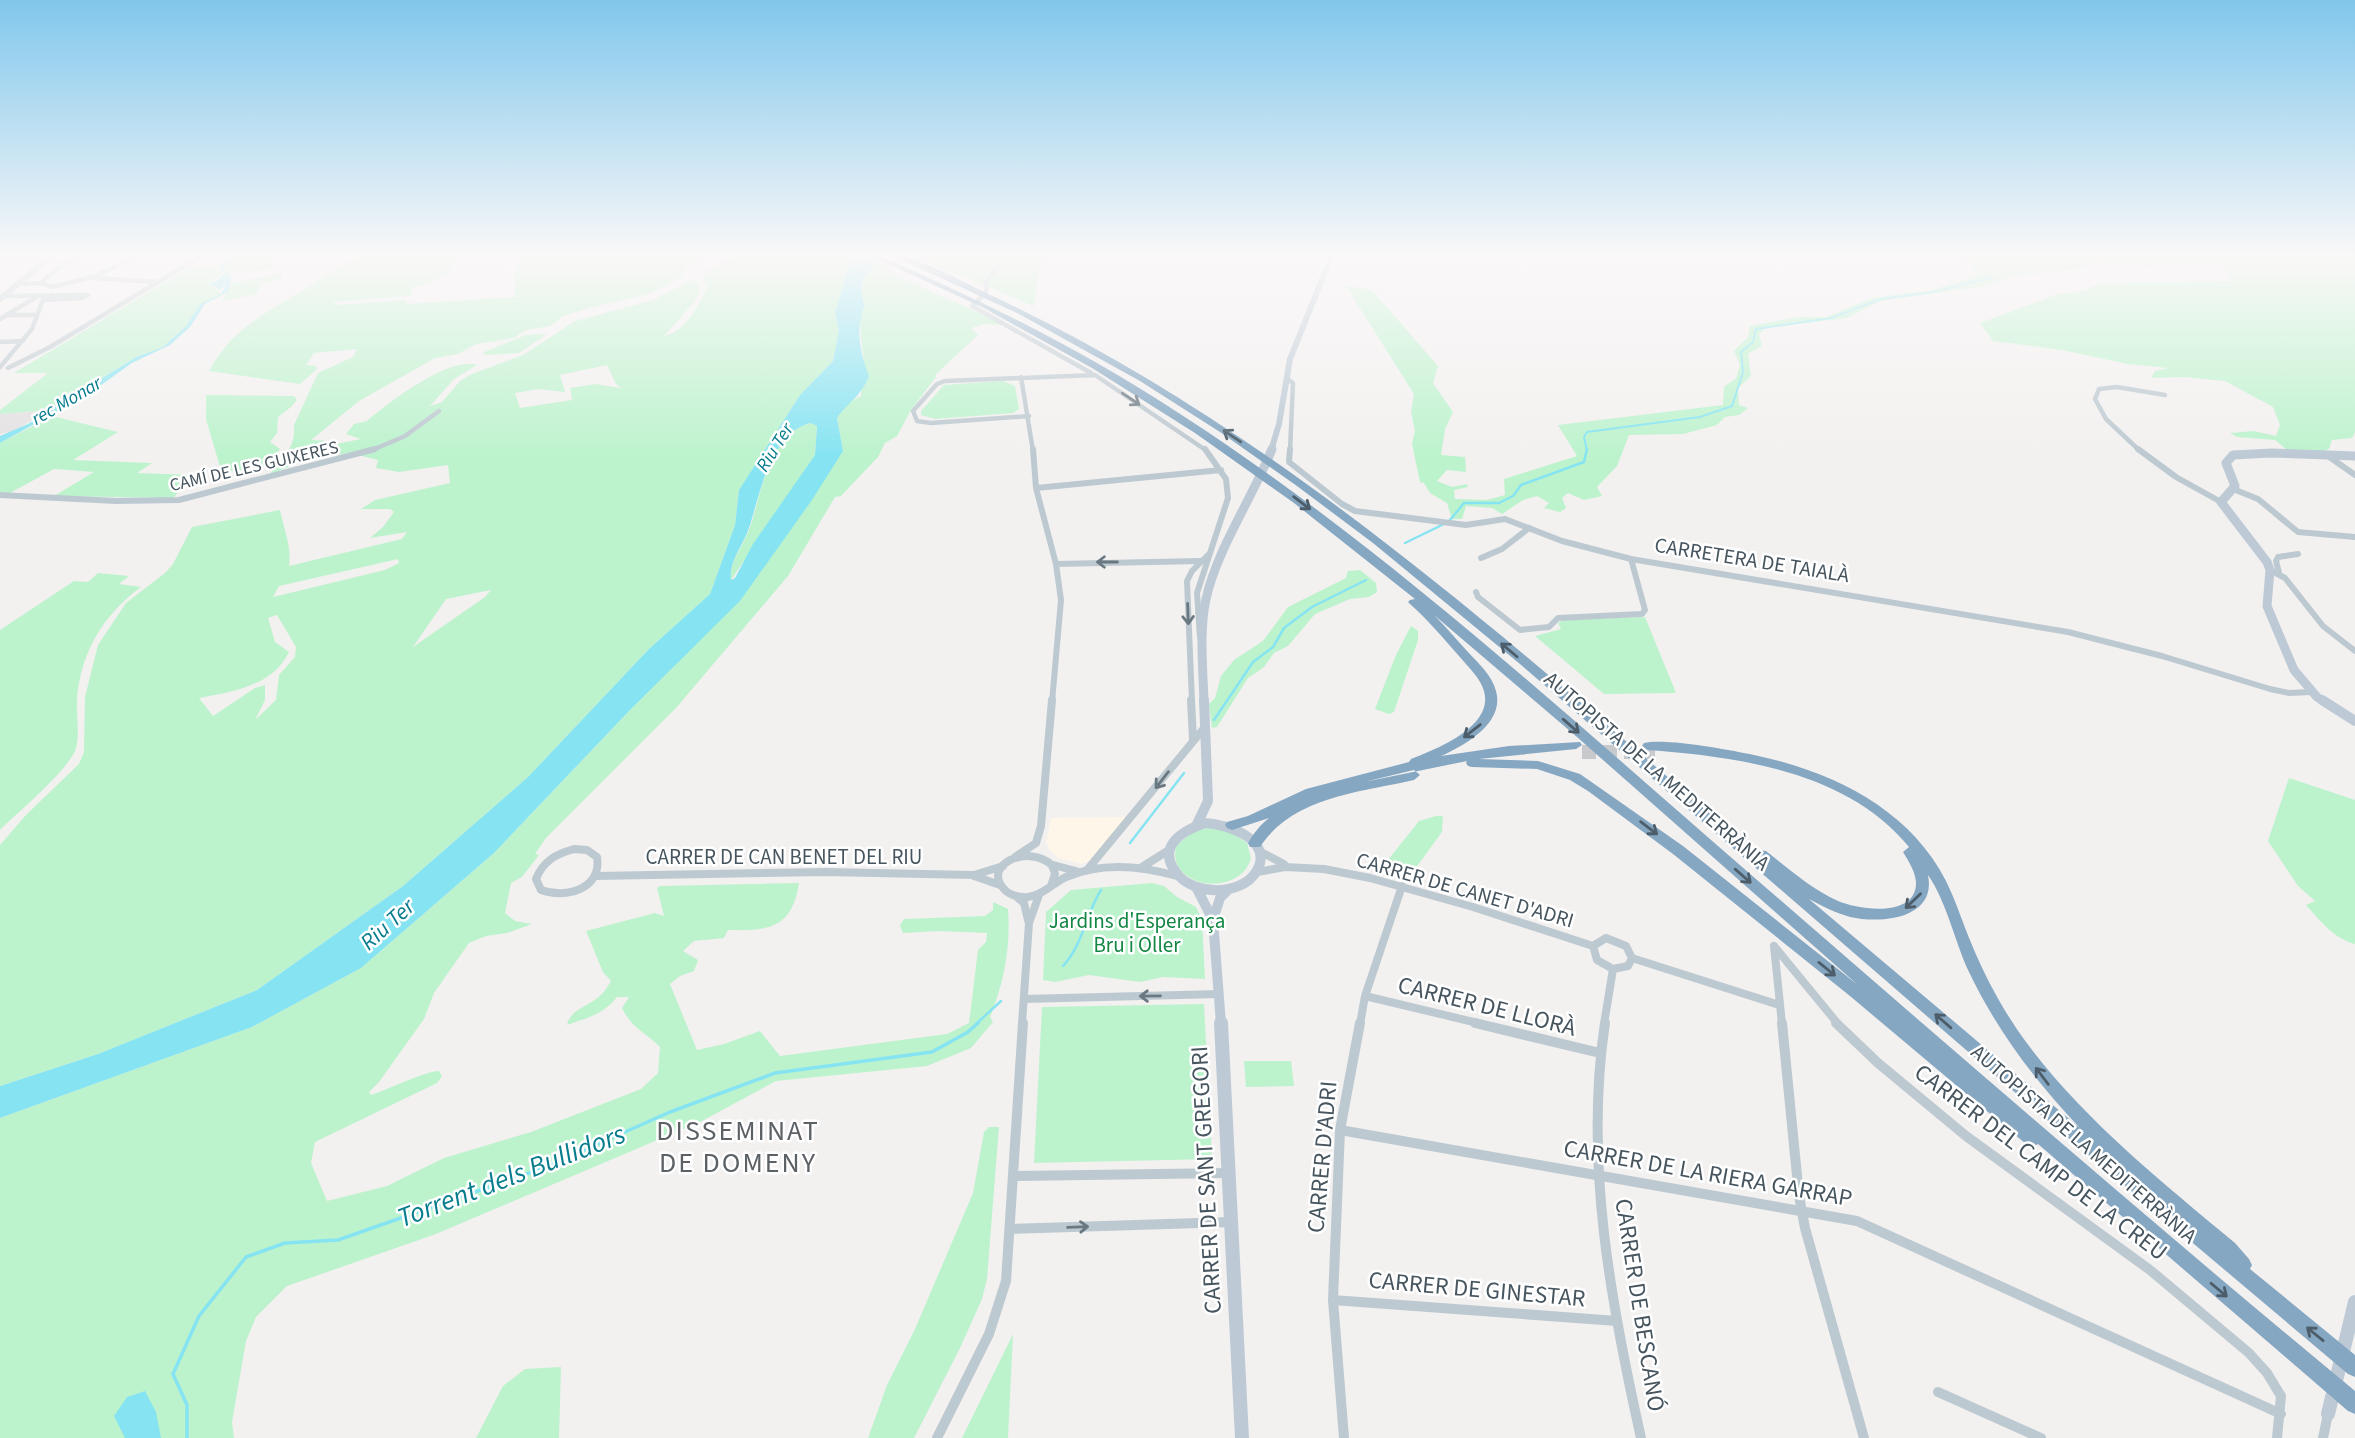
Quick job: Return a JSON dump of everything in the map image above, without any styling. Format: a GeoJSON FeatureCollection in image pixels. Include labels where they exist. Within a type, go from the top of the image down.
{"type":"FeatureCollection","features":[{"type":"Feature","properties":{"kind":"highway","name":"AUTOPISTA DE LA MEDITERRÀNIA"},"geometry":{"type":"LineString","coordinates":[[1029,322],[1179,416],[1273,481],[1365,553],[1482,649],[2167,1245],[2355,1404]]}},
{"type":"Feature","properties":{"kind":"highway","name":"AUTOPISTA DE LA MEDITERRÀNIA"},"geometry":{"type":"LineString","coordinates":[[1031,322],[1144,380],[1291,477],[1445,596],[1983,1055],[2355,1367]]}},
{"type":"Feature","properties":{"kind":"highway"},"geometry":{"type":"LineString","coordinates":[[1365,553],[1385,577],[1453,642],[1486,683],[1492,700],[1483,722],[1456,743],[1381,774]]}},
{"type":"Feature","properties":{"kind":"highway"},"geometry":{"type":"LineString","coordinates":[[1229,824],[1251,822],[1308,793],[1381,774],[1490,753],[1579,748],[1472,762],[1309,803],[1282,813],[1273,820],[1260,831],[1257,847]]}},
{"type":"Feature","properties":{"kind":"highway"},"geometry":{"type":"LineString","coordinates":[[1666,783],[1804,890],[1834,907],[1861,914],[1898,912],[1909,907],[1921,894],[1923,886],[1919,866],[1902,843],[1859,806],[1826,787],[1753,764],[1714,756],[1651,749],[1733,754],[1793,768],[1855,797],[1899,830],[1936,875],[1994,1009],[2047,1084],[2120,1157],[2229,1249],[2276,1302]]}},
{"type":"Feature","properties":{"kind":"highway"},"geometry":{"type":"LineString","coordinates":[[1472,762],[1538,765],[1575,777],[1593,788],[1678,850],[1855,992],[1983,1101],[2167,1245]]}},
{"type":"Feature","properties":{"kind":"main road"},"geometry":{"type":"LineString","coordinates":[[1229,824],[1197,824],[1179,834],[1169,850],[1170,864],[1178,876],[1196,887],[1213,890],[1229,888],[1244,882],[1258,864],[1257,847],[1246,832],[1215,814],[1208,801],[1203,615],[1213,577],[1271,451],[1279,424],[1286,377],[1305,322]]}},
{"type":"Feature","properties":{"kind":"main road"},"geometry":{"type":"LineString","coordinates":[[2355,456],[2271,453],[2233,455],[2226,461],[2235,482],[2233,489],[2221,502],[2264,556],[2275,575],[2266,599],[2270,615],[2294,670],[2311,692],[2355,721]]}},
{"type":"Feature","properties":{"kind":"main road"},"geometry":{"type":"LineString","coordinates":[[1197,824],[1208,801]]}},
{"type":"Feature","properties":{"kind":"main road","name":"CARRER DE SANT GREGORI"},"geometry":{"type":"LineString","coordinates":[[1196,887],[1213,920],[1242,1438]]}},
{"type":"Feature","properties":{"kind":"main road"},"geometry":{"type":"LineString","coordinates":[[1213,920],[1220,898],[1229,888]]}},
{"type":"Feature","properties":{"kind":"main road"},"geometry":{"type":"LineString","coordinates":[[2328,1413],[2355,1302]]}},
{"type":"Feature","properties":{"kind":"street"},"geometry":{"type":"LineString","coordinates":[[0,369],[23,341],[32,322]]}},
{"type":"Feature","properties":{"kind":"street"},"geometry":{"type":"LineString","coordinates":[[0,369],[8,368],[50,347],[91,322]]}},
{"type":"Feature","properties":{"kind":"street"},"geometry":{"type":"LineString","coordinates":[[1001,322],[1095,375],[1198,443],[1221,470],[1227,484],[1227,505],[1206,559],[1196,602],[1202,645]]}},
{"type":"Feature","properties":{"kind":"street"},"geometry":{"type":"LineString","coordinates":[[0,342],[23,341]]}},
{"type":"Feature","properties":{"kind":"street"},"geometry":{"type":"LineString","coordinates":[[0,355],[10,355]]}},
{"type":"Feature","properties":{"kind":"street"},"geometry":{"type":"LineString","coordinates":[[1029,416],[931,423],[917,421],[914,411],[942,382],[1095,375]]}},
{"type":"Feature","properties":{"kind":"street"},"geometry":{"type":"LineString","coordinates":[[1021,377],[1029,416],[1036,488],[1056,564],[1061,600],[1044,808],[1036,843],[1044,857],[1054,865],[1083,871],[1141,867],[1178,876]]}},
{"type":"Feature","properties":{"kind":"street","name":"CARRETERA DE TAIALÀ"},"geometry":{"type":"LineString","coordinates":[[1286,377],[1293,383],[1293,425],[1288,461],[1345,506],[1361,512],[1388,513],[1466,525],[1504,519],[1562,541],[1631,559],[2068,632],[2162,656],[2270,689],[2290,693],[2311,692]]}},
{"type":"Feature","properties":{"kind":"street"},"geometry":{"type":"LineString","coordinates":[[2165,395],[2117,387],[2099,389],[2095,399],[2106,418],[2119,432],[2182,481],[2221,502]]}},
{"type":"Feature","properties":{"kind":"street","name":"CAMÍ DE LES GUIXERES"},"geometry":{"type":"LineString","coordinates":[[0,495],[162,501],[227,489],[373,451],[405,436],[439,411]]}},
{"type":"Feature","properties":{"kind":"street"},"geometry":{"type":"LineString","coordinates":[[2328,455],[2355,475]]}},
{"type":"Feature","properties":{"kind":"street"},"geometry":{"type":"LineString","coordinates":[[1036,488],[1221,470]]}},
{"type":"Feature","properties":{"kind":"street"},"geometry":{"type":"LineString","coordinates":[[2233,489],[2258,499],[2298,532],[2355,537]]}},
{"type":"Feature","properties":{"kind":"street"},"geometry":{"type":"LineString","coordinates":[[1481,558],[1502,550],[1529,528]]}},
{"type":"Feature","properties":{"kind":"street"},"geometry":{"type":"LineString","coordinates":[[2298,554],[2278,557],[2275,575],[2293,587],[2326,629],[2355,651]]}},
{"type":"Feature","properties":{"kind":"street"},"geometry":{"type":"LineString","coordinates":[[1056,564],[1206,559]]}},
{"type":"Feature","properties":{"kind":"street"},"geometry":{"type":"LineString","coordinates":[[1194,740],[1187,581],[1206,559]]}},
{"type":"Feature","properties":{"kind":"street"},"geometry":{"type":"LineString","coordinates":[[1476,592],[1478,597],[1520,630],[1549,627],[1558,618],[1642,614],[1645,610],[1631,559]]}},
{"type":"Feature","properties":{"kind":"street"},"geometry":{"type":"LineString","coordinates":[[937,1438],[996,1318],[1006,1281],[1032,907],[1039,895],[1051,886],[1083,871],[1106,850],[1205,727]]}},
{"type":"Feature","properties":{"kind":"street"},"geometry":{"type":"LineString","coordinates":[[1029,923],[1024,903],[1000,884],[999,877],[1003,866],[1036,843]]}},
{"type":"Feature","properties":{"kind":"street","name":"CARRER DE CANET D'ADRI"},"geometry":{"type":"LineString","coordinates":[[1257,847],[1285,865]]}},
{"type":"Feature","properties":{"kind":"street"},"geometry":{"type":"LineString","coordinates":[[574,849],[587,850],[597,857],[599,866],[595,876],[582,888],[564,895],[544,892],[537,883],[540,870],[548,860],[574,849]]}},
{"type":"Feature","properties":{"kind":"street"},"geometry":{"type":"LineString","coordinates":[[1141,867],[1169,850]]}},
{"type":"Feature","properties":{"kind":"street"},"geometry":{"type":"LineString","coordinates":[[1015,857],[1030,854],[1044,857]]}},
{"type":"Feature","properties":{"kind":"street"},"geometry":{"type":"LineString","coordinates":[[1051,886],[1056,876],[1054,865]]}},
{"type":"Feature","properties":{"kind":"street","name":"CARRER DE CANET D'ADRI"},"geometry":{"type":"LineString","coordinates":[[1253,873],[1266,867],[1285,865],[1331,870],[1402,886],[1593,946]]}},
{"type":"Feature","properties":{"kind":"street","name":"CARRER DE CAN BENET DEL RIU"},"geometry":{"type":"LineString","coordinates":[[974,875],[1003,866]]}},
{"type":"Feature","properties":{"kind":"street","name":"CARRER DE CAN BENET DEL RIU"},"geometry":{"type":"LineString","coordinates":[[595,876],[826,872],[974,875],[1000,884]]}},
{"type":"Feature","properties":{"kind":"street","name":"CARRER D'ADRI"},"geometry":{"type":"LineString","coordinates":[[1344,1438],[1334,1300],[1340,1130],[1364,996],[1370,986],[1402,886]]}},
{"type":"Feature","properties":{"kind":"street"},"geometry":{"type":"LineString","coordinates":[[1013,895],[1039,895]]}},
{"type":"Feature","properties":{"kind":"street"},"geometry":{"type":"LineString","coordinates":[[1600,940],[1619,941],[1629,948],[1632,958],[1624,968],[1613,969],[1597,960],[1593,946],[1600,940]]}},
{"type":"Feature","properties":{"kind":"street","name":"CARRER DEL CAMP DE LA CREU"},"geometry":{"type":"LineString","coordinates":[[1779,1005],[1774,946],[1834,1021],[1878,1063],[1966,1136],[2150,1270],[2230,1336],[2276,1385],[2281,1411]]}},
{"type":"Feature","properties":{"kind":"street"},"geometry":{"type":"LineString","coordinates":[[1632,958],[1779,1005],[1802,1210],[1864,1438]]}},
{"type":"Feature","properties":{"kind":"street","name":"CARRER DE BESCANÓ"},"geometry":{"type":"LineString","coordinates":[[1613,969],[1600,1053],[1600,1175],[1604,1233],[1617,1321],[1642,1438]]}},
{"type":"Feature","properties":{"kind":"street"},"geometry":{"type":"LineString","coordinates":[[1024,999],[1219,994]]}},
{"type":"Feature","properties":{"kind":"street","name":"CARRER DE LLORÀ"},"geometry":{"type":"LineString","coordinates":[[1364,996],[1600,1053]]}},
{"type":"Feature","properties":{"kind":"street","name":"CARRER DE LA RIERA GARRAP"},"geometry":{"type":"LineString","coordinates":[[1340,1130],[1857,1221],[2281,1411]]}},
{"type":"Feature","properties":{"kind":"street"},"geometry":{"type":"LineString","coordinates":[[1013,1176],[1229,1172]]}},
{"type":"Feature","properties":{"kind":"street"},"geometry":{"type":"LineString","coordinates":[[1010,1229],[1231,1222]]}},
{"type":"Feature","properties":{"kind":"street","name":"CARRER DE GINESTAR"},"geometry":{"type":"LineString","coordinates":[[1334,1300],[1617,1321]]}},
{"type":"Feature","properties":{"kind":"street"},"geometry":{"type":"LineString","coordinates":[[1938,1392],[2041,1438]]}},
{"type":"Feature","properties":{"kind":"street"},"geometry":{"type":"LineString","coordinates":[[2277,1438],[2281,1411]]}},
{"type":"Feature","properties":{"kind":"street"},"geometry":{"type":"LineString","coordinates":[[2323,1438],[2328,1413]]}},
{"type":"Feature","properties":{"kind":"shaded area"},"geometry":{"type":"Polygon","coordinates":[[[49,410],[14,431],[0,434],[0,414],[49,410]]]}},
{"type":"Feature","properties":{"kind":"shaded area"},"geometry":{"type":"Polygon","coordinates":[[[1127,817],[1092,860],[1082,864],[1058,858],[1049,850],[1046,842],[1051,818],[1127,817]]]}},
{"type":"Feature","properties":{"kind":"green space"},"geometry":{"type":"Polygon","coordinates":[[[99,322],[188,322],[163,347],[136,357],[49,410],[0,414],[0,410],[48,373],[14,373],[99,322]]]}},
{"type":"Feature","properties":{"kind":"green space"},"geometry":{"type":"Polygon","coordinates":[[[555,322],[550,326],[526,330],[514,338],[476,344],[458,354],[435,358],[359,401],[311,440],[327,441],[326,446],[361,439],[346,434],[354,424],[367,421],[389,403],[435,374],[465,364],[477,365],[454,379],[430,406],[442,402],[460,381],[525,354],[573,322],[676,322],[664,336],[679,329],[686,322],[837,322],[839,330],[833,361],[800,395],[739,490],[735,525],[710,594],[649,649],[528,777],[403,886],[257,990],[98,1054],[0,1086],[0,845],[26,815],[79,764],[84,752],[85,697],[98,645],[126,603],[173,564],[192,527],[280,510],[289,545],[289,566],[402,539],[407,532],[370,538],[394,512],[390,509],[361,509],[375,500],[450,483],[448,465],[399,472],[376,468],[378,460],[350,453],[310,458],[269,475],[290,447],[294,425],[318,373],[353,357],[357,349],[314,353],[306,365],[316,366],[317,369],[300,384],[209,371],[228,344],[250,324],[555,322]],[[607,365],[560,375],[565,392],[538,389],[515,393],[520,408],[572,400],[570,388],[595,384],[621,388],[616,384],[607,365]],[[398,559],[279,586],[273,597],[385,570],[399,563],[398,559]],[[491,590],[446,599],[413,647],[485,597],[491,590]],[[277,615],[268,618],[275,642],[289,652],[273,673],[262,680],[238,690],[199,698],[213,716],[255,688],[265,685],[265,700],[255,720],[276,700],[279,675],[295,657],[296,647],[277,615]]]}},
{"type":"Feature","properties":{"kind":"green space"},"geometry":{"type":"Polygon","coordinates":[[[859,322],[1000,322],[1006,325],[985,324],[971,328],[978,335],[936,374],[897,436],[885,443],[878,457],[841,496],[835,497],[788,576],[676,708],[546,838],[535,854],[539,855],[522,877],[511,883],[505,913],[515,921],[532,924],[469,943],[434,993],[424,1019],[369,1092],[371,1095],[439,1071],[442,1076],[437,1083],[315,1142],[311,1163],[327,1201],[387,1186],[444,1158],[531,1132],[641,1089],[658,1073],[660,1047],[626,1015],[622,1008],[629,997],[617,997],[601,1011],[567,1025],[571,1016],[605,991],[611,981],[603,972],[586,931],[655,913],[664,916],[657,888],[660,886],[799,883],[791,910],[776,924],[755,930],[728,930],[724,938],[694,941],[683,951],[698,960],[694,971],[680,976],[670,984],[697,1050],[760,1031],[780,1056],[947,1034],[969,1023],[978,950],[986,942],[987,933],[903,933],[900,925],[904,919],[985,916],[993,910],[993,902],[1008,909],[1009,923],[1005,964],[990,1017],[993,1022],[971,1048],[927,1066],[776,1081],[702,1121],[436,1234],[287,1286],[256,1317],[246,1341],[232,1422],[234,1438],[0,1438],[0,1118],[252,1027],[361,968],[494,853],[629,711],[739,601],[843,451],[837,418],[848,403],[861,396],[864,363],[859,322]]]}},
{"type":"Feature","properties":{"kind":"green space"},"geometry":{"type":"Polygon","coordinates":[[[1369,322],[1400,322],[1438,366],[1433,383],[1453,412],[1445,429],[1441,455],[1465,457],[1466,472],[1447,470],[1437,481],[1452,487],[1467,484],[1468,487],[1454,490],[1455,499],[1487,500],[1505,495],[1504,479],[1577,456],[1558,425],[1723,405],[1724,387],[1736,378],[1740,365],[1734,351],[1748,337],[1750,326],[1771,322],[1813,322],[1765,328],[1759,334],[1762,346],[1748,354],[1751,376],[1738,388],[1739,405],[1748,408],[1739,415],[1725,417],[1717,425],[1683,434],[1629,435],[1617,466],[1597,487],[1602,496],[1584,500],[1568,493],[1562,498],[1566,508],[1560,512],[1544,508],[1549,503],[1537,496],[1523,500],[1502,514],[1492,508],[1466,506],[1462,519],[1452,519],[1447,503],[1430,493],[1424,483],[1420,482],[1412,444],[1415,431],[1411,412],[1414,394],[1369,322]]]}},
{"type":"Feature","properties":{"kind":"green space"},"geometry":{"type":"Polygon","coordinates":[[[2355,322],[2355,432],[2352,438],[2332,440],[2329,449],[2315,454],[2286,449],[2275,440],[2237,437],[2230,433],[2254,431],[2276,436],[2280,425],[2273,407],[2225,381],[2185,377],[2151,378],[2155,371],[2168,368],[2128,364],[2062,350],[1993,341],[1980,323],[2355,322]]]}},
{"type":"Feature","properties":{"kind":"green space"},"geometry":{"type":"Polygon","coordinates":[[[547,334],[519,353],[482,353],[526,335],[547,334]]]}},
{"type":"Feature","properties":{"kind":"green space"},"geometry":{"type":"Polygon","coordinates":[[[1003,381],[1015,386],[1019,409],[1013,413],[935,419],[921,415],[921,411],[944,385],[1003,381]]]}},
{"type":"Feature","properties":{"kind":"green space"},"geometry":{"type":"Polygon","coordinates":[[[206,395],[294,396],[297,400],[278,417],[277,433],[270,442],[280,449],[269,465],[236,471],[221,470],[206,419],[206,395]]]}},
{"type":"Feature","properties":{"kind":"green space"},"geometry":{"type":"Polygon","coordinates":[[[52,416],[118,432],[73,460],[152,463],[137,473],[194,475],[173,498],[54,496],[94,472],[54,469],[10,493],[0,493],[0,443],[52,416]]]}},
{"type":"Feature","properties":{"kind":"green space"},"geometry":{"type":"Polygon","coordinates":[[[811,423],[817,426],[815,455],[731,580],[734,561],[749,530],[768,468],[785,439],[796,429],[811,423]]]}},
{"type":"Feature","properties":{"kind":"green space"},"geometry":{"type":"Polygon","coordinates":[[[1360,570],[1376,583],[1377,592],[1369,597],[1350,599],[1315,614],[1288,646],[1274,653],[1264,667],[1248,678],[1217,727],[1212,728],[1209,704],[1215,698],[1221,676],[1234,660],[1263,641],[1288,607],[1346,578],[1348,571],[1360,570]]]}},
{"type":"Feature","properties":{"kind":"green space"},"geometry":{"type":"Polygon","coordinates":[[[98,573],[129,576],[119,584],[141,587],[105,622],[89,650],[79,682],[77,742],[72,757],[0,830],[0,630],[74,581],[88,582],[98,573]]]}},
{"type":"Feature","properties":{"kind":"green space"},"geometry":{"type":"Polygon","coordinates":[[[1645,617],[1676,693],[1604,694],[1535,636],[1561,629],[1558,623],[1564,620],[1645,617]]]}},
{"type":"Feature","properties":{"kind":"green space"},"geometry":{"type":"Polygon","coordinates":[[[1411,626],[1418,631],[1418,640],[1394,712],[1389,714],[1375,709],[1396,655],[1411,626]]]}},
{"type":"Feature","properties":{"kind":"green space"},"geometry":{"type":"Polygon","coordinates":[[[2289,778],[2355,800],[2355,944],[2334,934],[2306,905],[2315,901],[2298,886],[2268,841],[2289,778]]]}},
{"type":"Feature","properties":{"kind":"green space"},"geometry":{"type":"Polygon","coordinates":[[[1443,816],[1442,832],[1415,869],[1393,872],[1386,869],[1388,860],[1419,821],[1443,816]]]}},
{"type":"Feature","properties":{"kind":"green space"},"geometry":{"type":"Polygon","coordinates":[[[1223,827],[1247,843],[1251,858],[1244,871],[1234,879],[1220,883],[1206,883],[1182,872],[1176,861],[1176,846],[1196,829],[1223,827]]]}},
{"type":"Feature","properties":{"kind":"green space","name":"Jardins d'Esperança Bru i Oller"},"geometry":{"type":"Polygon","coordinates":[[[1152,883],[1164,886],[1196,907],[1202,919],[1205,979],[1163,977],[1140,982],[1089,975],[1055,982],[1043,980],[1046,912],[1071,890],[1152,883]]]}},
{"type":"Feature","properties":{"kind":"green space"},"geometry":{"type":"Polygon","coordinates":[[[1204,1004],[1212,1159],[1034,1163],[1042,1007],[1204,1004]]]}},
{"type":"Feature","properties":{"kind":"green space"},"geometry":{"type":"Polygon","coordinates":[[[1244,1061],[1291,1061],[1294,1086],[1246,1087],[1244,1061]]]}},
{"type":"Feature","properties":{"kind":"green space"},"geometry":{"type":"Polygon","coordinates":[[[989,1127],[999,1127],[987,1279],[982,1299],[914,1438],[868,1438],[887,1385],[915,1329],[973,1193],[984,1132],[989,1127]]]}},
{"type":"Feature","properties":{"kind":"green space"},"geometry":{"type":"Polygon","coordinates":[[[1013,1334],[1008,1438],[962,1438],[1013,1334]]]}},
{"type":"Feature","properties":{"kind":"green space"},"geometry":{"type":"Polygon","coordinates":[[[561,1367],[559,1438],[476,1438],[503,1386],[525,1369],[561,1367]]]}},
{"type":"Feature","properties":{"kind":"water"},"geometry":{"type":"Polygon","coordinates":[[[188,322],[193,322],[170,345],[132,363],[87,395],[0,443],[0,436],[28,424],[136,357],[163,347],[188,322]]]}},
{"type":"Feature","properties":{"kind":"water","name":"Riu Ter"},"geometry":{"type":"Polygon","coordinates":[[[837,322],[860,322],[860,341],[869,376],[858,394],[837,418],[843,451],[812,500],[740,601],[629,711],[494,853],[361,968],[252,1027],[0,1118],[0,1086],[98,1054],[257,990],[403,886],[528,777],[649,649],[710,594],[735,525],[739,490],[800,395],[833,361],[839,330],[837,322]],[[811,423],[797,429],[776,451],[749,528],[734,560],[731,580],[735,578],[753,544],[815,455],[817,426],[811,423]]]}},
{"type":"Feature","properties":{"kind":"water"},"geometry":{"type":"Polygon","coordinates":[[[145,1391],[156,1412],[161,1438],[125,1438],[114,1416],[127,1397],[145,1391]]]}},
{"type":"Feature","properties":{"kind":"waterway","name":"Torrent dels Bullidors"},"geometry":{"type":"LineString","coordinates":[[1587,450],[1584,437],[1587,432],[1700,417],[1732,406],[1743,372],[1741,352],[1753,342],[1756,329],[1803,322]]}},
{"type":"Feature","properties":{"kind":"waterway","name":"Torrent dels Bullidors"},"geometry":{"type":"LineString","coordinates":[[1450,520],[1464,503],[1499,503],[1513,496],[1521,485],[1584,462],[1587,450]]}},
{"type":"Feature","properties":{"kind":"waterway","name":"Torrent dels Bullidors"},"geometry":{"type":"LineString","coordinates":[[1405,543],[1444,524]]}},
{"type":"Feature","properties":{"kind":"waterway","name":"Torrent dels Bullidors"},"geometry":{"type":"LineString","coordinates":[[1214,720],[1253,662],[1273,647],[1284,628],[1312,607],[1366,580]]}},
{"type":"Feature","properties":{"kind":"waterway","name":"Torrent dels Bullidors"},"geometry":{"type":"LineString","coordinates":[[1130,843],[1184,773]]}},
{"type":"Feature","properties":{"kind":"waterway","name":"Torrent dels Bullidors"},"geometry":{"type":"LineString","coordinates":[[1063,966],[1076,948],[1101,890]]}},
{"type":"Feature","properties":{"kind":"waterway","name":"Torrent dels Bullidors"},"geometry":{"type":"LineString","coordinates":[[976,1024],[1001,1001]]}},
{"type":"Feature","properties":{"kind":"waterway","name":"Torrent dels Bullidors"},"geometry":{"type":"LineString","coordinates":[[187,1438],[187,1405],[173,1374],[199,1316],[246,1257],[285,1243],[338,1240],[546,1167],[670,1112],[775,1073],[932,1052],[968,1032],[978,1023]]}},
{"type":"Feature","properties":{"kind":"tunnel"},"geometry":{"type":"LineString","coordinates":[[1582,752],[1655,752]]}},
{"type":"Feature","properties":{"kind":"district","name":"DISSEMINAT DE DOMENY"},"geometry":{"type":"Point","coordinates":[738,1146]}},
{"type":"Feature","properties":{"kind":"water label","name":"rec Monar"},"geometry":{"type":"Point","coordinates":[66,400]}}]}
